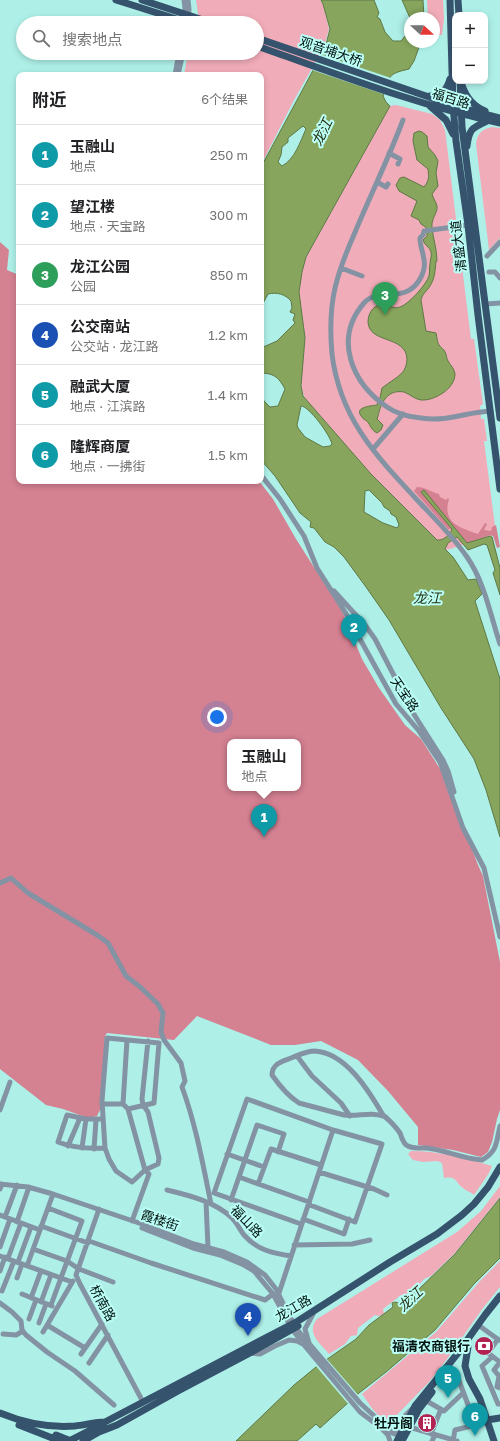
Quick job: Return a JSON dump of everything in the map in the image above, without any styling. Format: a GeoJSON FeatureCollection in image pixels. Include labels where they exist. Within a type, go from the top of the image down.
{"type":"FeatureCollection","features":[{"type":"Feature","properties":{"kind":"main road"},"geometry":{"type":"LineString","coordinates":[[116,0],[167,16]]}},
{"type":"Feature","properties":{"kind":"main road"},"geometry":{"type":"LineString","coordinates":[[142,0],[191,16]]}},
{"type":"Feature","properties":{"kind":"main road","name":"清盛大道"},"geometry":{"type":"LineString","coordinates":[[450,0],[452,64]]}},
{"type":"Feature","properties":{"kind":"main road"},"geometry":{"type":"LineString","coordinates":[[458,0],[458,12]]}},
{"type":"Feature","properties":{"kind":"main road","name":"观音埔大桥"},"geometry":{"type":"LineString","coordinates":[[264,40],[398,86]]}},
{"type":"Feature","properties":{"kind":"main road","name":"观音埔大桥"},"geometry":{"type":"LineString","coordinates":[[264,48],[395,93]]}},
{"type":"Feature","properties":{"kind":"main road"},"geometry":{"type":"LineString","coordinates":[[424,99],[438,95],[445,90],[450,79],[452,64]]}},
{"type":"Feature","properties":{"kind":"main road","name":"清盛大道"},"geometry":{"type":"LineString","coordinates":[[452,84],[456,141],[468,225],[500,489]]}},
{"type":"Feature","properties":{"kind":"main road","name":"清盛大道"},"geometry":{"type":"LineString","coordinates":[[460,84],[461,111],[500,418]]}},
{"type":"Feature","properties":{"kind":"main road"},"geometry":{"type":"LineString","coordinates":[[461,84],[465,93],[473,104],[482,110],[500,117]]}},
{"type":"Feature","properties":{"kind":"main road","name":"福百路"},"geometry":{"type":"LineString","coordinates":[[398,86],[424,99]]}},
{"type":"Feature","properties":{"kind":"main road","name":"福百路"},"geometry":{"type":"LineString","coordinates":[[395,93],[424,99],[500,123]]}},
{"type":"Feature","properties":{"kind":"main road"},"geometry":{"type":"LineString","coordinates":[[424,99],[446,120],[456,141]]}},
{"type":"Feature","properties":{"kind":"main road","name":"福百路"},"geometry":{"type":"LineString","coordinates":[[461,111],[500,117]]}},
{"type":"Feature","properties":{"kind":"main road"},"geometry":{"type":"LineString","coordinates":[[468,164],[467,146],[469,133],[477,125],[488,120]]}},
{"type":"Feature","properties":{"kind":"main road","name":"龙江路"},"geometry":{"type":"LineString","coordinates":[[0,1413],[25,1422],[56,1427],[106,1422],[293,1326],[390,1262],[421,1244],[452,1223],[474,1204],[488,1187],[500,1167]]}},
{"type":"Feature","properties":{"kind":"main road","name":"龙江路"},"geometry":{"type":"LineString","coordinates":[[83,1441],[99,1432],[117,1425],[250,1353],[425,1247],[461,1222],[480,1204],[500,1176]]}},
{"type":"Feature","properties":{"kind":"main road"},"geometry":{"type":"LineString","coordinates":[[403,1436],[415,1406],[458,1353],[500,1296]]}},
{"type":"Feature","properties":{"kind":"main road"},"geometry":{"type":"LineString","coordinates":[[403,1436],[426,1400],[468,1347],[481,1327],[500,1303]]}},
{"type":"Feature","properties":{"kind":"main road"},"geometry":{"type":"LineString","coordinates":[[468,1347],[465,1366],[469,1379],[480,1398],[494,1441]]}},
{"type":"Feature","properties":{"kind":"main road"},"geometry":{"type":"LineString","coordinates":[[0,1417],[60,1441]]}},
{"type":"Feature","properties":{"kind":"main road"},"geometry":{"type":"LineString","coordinates":[[487,1421],[500,1419]]}},
{"type":"Feature","properties":{"kind":"main road"},"geometry":{"type":"LineString","coordinates":[[25,1422],[70,1441],[106,1422]]}},
{"type":"Feature","properties":{"kind":"main road"},"geometry":{"type":"LineString","coordinates":[[30,1429],[47,1441]]}},
{"type":"Feature","properties":{"kind":"street"},"geometry":{"type":"LineString","coordinates":[[184,0],[184,16]]}},
{"type":"Feature","properties":{"kind":"street"},"geometry":{"type":"LineString","coordinates":[[188,0],[189,16]]}},
{"type":"Feature","properties":{"kind":"street"},"geometry":{"type":"LineString","coordinates":[[459,12],[462,0]]}},
{"type":"Feature","properties":{"kind":"street"},"geometry":{"type":"LineString","coordinates":[[175,72],[177,60]]}},
{"type":"Feature","properties":{"kind":"street"},"geometry":{"type":"LineString","coordinates":[[179,72],[181,60]]}},
{"type":"Feature","properties":{"kind":"street"},"geometry":{"type":"LineString","coordinates":[[403,120],[350,252],[341,268],[334,293],[331,322],[331,347],[335,375],[340,392],[350,414],[359,430],[385,466],[453,539],[466,556],[480,580],[500,644]]}},
{"type":"Feature","properties":{"kind":"street"},"geometry":{"type":"LineString","coordinates":[[389,153],[400,159],[398,164]]}},
{"type":"Feature","properties":{"kind":"street"},"geometry":{"type":"LineString","coordinates":[[377,182],[386,187],[388,184]]}},
{"type":"Feature","properties":{"kind":"street"},"geometry":{"type":"LineString","coordinates":[[468,225],[424,231],[420,238],[424,264],[419,280],[414,286],[405,292],[397,295],[380,295],[366,301],[356,315],[352,324],[348,344],[353,366],[364,387],[377,400],[387,407],[403,414],[438,420],[491,411]]}},
{"type":"Feature","properties":{"kind":"street"},"geometry":{"type":"LineString","coordinates":[[487,256],[500,242]]}},
{"type":"Feature","properties":{"kind":"street"},"geometry":{"type":"LineString","coordinates":[[341,268],[362,276]]}},
{"type":"Feature","properties":{"kind":"street"},"geometry":{"type":"LineString","coordinates":[[489,272],[495,272],[500,277]]}},
{"type":"Feature","properties":{"kind":"street"},"geometry":{"type":"LineString","coordinates":[[486,304],[500,303]]}},
{"type":"Feature","properties":{"kind":"street"},"geometry":{"type":"LineString","coordinates":[[373,449],[403,414]]}},
{"type":"Feature","properties":{"kind":"street","name":"天宝路"},"geometry":{"type":"LineString","coordinates":[[264,476],[282,498],[305,535],[330,586],[370,631],[415,716],[443,760],[465,827],[483,860],[489,875],[500,927]]}},
{"type":"Feature","properties":{"kind":"street","name":"天宝路"},"geometry":{"type":"LineString","coordinates":[[264,479],[280,499],[304,536],[317,568],[345,612],[396,704],[418,731],[440,762],[464,828],[485,872],[500,937]]}},
{"type":"Feature","properties":{"kind":"street"},"geometry":{"type":"LineString","coordinates":[[0,883],[11,878],[28,893],[108,943],[126,976],[158,1004],[162,1013],[161,1032],[164,1040],[181,1063],[185,1081],[182,1087],[196,1134],[208,1203],[208,1247]]}},
{"type":"Feature","properties":{"kind":"street"},"geometry":{"type":"LineString","coordinates":[[128,1109],[143,1105],[154,1103],[159,1043],[148,1041],[106,1038],[102,1104],[105,1148],[116,1171],[132,1182],[145,1170],[158,1164],[159,1158],[148,1112],[143,1105],[142,1099],[148,1041]]}},
{"type":"Feature","properties":{"kind":"street"},"geometry":{"type":"LineString","coordinates":[[123,1104],[127,1040]]}},
{"type":"Feature","properties":{"kind":"street"},"geometry":{"type":"LineString","coordinates":[[386,1117],[379,1114],[364,1113],[350,1116],[299,1103],[293,1099],[272,1075],[274,1066],[280,1062],[306,1052],[315,1051],[329,1055],[345,1064],[360,1080],[386,1117],[400,1133],[406,1146],[447,1152],[482,1160],[493,1152],[496,1146],[500,1126]]}},
{"type":"Feature","properties":{"kind":"street"},"geometry":{"type":"LineString","coordinates":[[297,1056],[312,1076],[341,1103],[350,1116]]}},
{"type":"Feature","properties":{"kind":"street"},"geometry":{"type":"LineString","coordinates":[[0,1110],[10,1082]]}},
{"type":"Feature","properties":{"kind":"street"},"geometry":{"type":"LineString","coordinates":[[239,1177],[309,1202],[310,1205],[349,1219],[355,1222],[382,1144],[333,1130],[247,1099],[214,1193],[231,1200],[344,1234],[349,1219]]}},
{"type":"Feature","properties":{"kind":"street"},"geometry":{"type":"LineString","coordinates":[[0,1190],[1,1184],[29,1187],[132,1222],[149,1174],[145,1170],[128,1109],[123,1104],[102,1104]]}},
{"type":"Feature","properties":{"kind":"street"},"geometry":{"type":"LineString","coordinates":[[103,1120],[86,1119],[67,1115],[58,1142],[68,1146],[82,1148],[105,1148]]}},
{"type":"Feature","properties":{"kind":"street"},"geometry":{"type":"LineString","coordinates":[[68,1146],[80,1118]]}},
{"type":"Feature","properties":{"kind":"street"},"geometry":{"type":"LineString","coordinates":[[82,1148],[86,1119]]}},
{"type":"Feature","properties":{"kind":"street"},"geometry":{"type":"LineString","coordinates":[[94,1149],[96,1120]]}},
{"type":"Feature","properties":{"kind":"street"},"geometry":{"type":"LineString","coordinates":[[231,1200],[257,1125],[284,1134],[278,1152]]}},
{"type":"Feature","properties":{"kind":"street"},"geometry":{"type":"LineString","coordinates":[[279,1293],[333,1130]]}},
{"type":"Feature","properties":{"kind":"street"},"geometry":{"type":"LineString","coordinates":[[258,1184],[271,1150],[321,1165]]}},
{"type":"Feature","properties":{"kind":"street"},"geometry":{"type":"LineString","coordinates":[[227,1154],[264,1167]]}},
{"type":"Feature","properties":{"kind":"street"},"geometry":{"type":"LineString","coordinates":[[319,1172],[387,1195]]}},
{"type":"Feature","properties":{"kind":"street"},"geometry":{"type":"LineString","coordinates":[[0,1247],[3,1217],[17,1185]]}},
{"type":"Feature","properties":{"kind":"street"},"geometry":{"type":"LineString","coordinates":[[0,1271],[4,1257],[19,1222],[29,1187]]}},
{"type":"Feature","properties":{"kind":"street","name":"福山路"},"geometry":{"type":"LineString","coordinates":[[167,1190],[179,1192],[208,1203],[232,1218],[243,1234],[257,1247],[274,1253],[291,1256]]}},
{"type":"Feature","properties":{"kind":"street"},"geometry":{"type":"LineString","coordinates":[[2,1291],[20,1263],[33,1250],[53,1194]]}},
{"type":"Feature","properties":{"kind":"street"},"geometry":{"type":"LineString","coordinates":[[29,1319],[61,1278],[82,1221],[48,1208]]}},
{"type":"Feature","properties":{"kind":"street","name":"桥南路"},"geometry":{"type":"LineString","coordinates":[[100,1210],[76,1274],[144,1402]]}},
{"type":"Feature","properties":{"kind":"street"},"geometry":{"type":"LineString","coordinates":[[3,1217],[31,1227],[41,1228],[88,1242],[265,1300],[272,1294]]}},
{"type":"Feature","properties":{"kind":"street","name":"霞楼街"},"geometry":{"type":"LineString","coordinates":[[132,1222],[139,1223],[194,1244],[236,1256],[258,1268],[279,1293],[293,1326]]}},
{"type":"Feature","properties":{"kind":"street","name":"霞楼街"},"geometry":{"type":"LineString","coordinates":[[132,1222],[138,1226],[193,1248],[220,1255],[254,1271],[272,1294],[293,1326]]}},
{"type":"Feature","properties":{"kind":"street"},"geometry":{"type":"LineString","coordinates":[[17,1278],[31,1227]]}},
{"type":"Feature","properties":{"kind":"street"},"geometry":{"type":"LineString","coordinates":[[294,1245],[352,1244],[370,1240]]}},
{"type":"Feature","properties":{"kind":"street"},"geometry":{"type":"LineString","coordinates":[[33,1250],[67,1261],[79,1269],[113,1282]]}},
{"type":"Feature","properties":{"kind":"street"},"geometry":{"type":"LineString","coordinates":[[4,1257],[72,1282]]}},
{"type":"Feature","properties":{"kind":"street"},"geometry":{"type":"LineString","coordinates":[[39,1323],[41,1271]]}},
{"type":"Feature","properties":{"kind":"street"},"geometry":{"type":"LineString","coordinates":[[43,1332],[76,1274]]}},
{"type":"Feature","properties":{"kind":"street"},"geometry":{"type":"LineString","coordinates":[[41,1302],[51,1275]]}},
{"type":"Feature","properties":{"kind":"street"},"geometry":{"type":"LineString","coordinates":[[22,1294],[57,1308]]}},
{"type":"Feature","properties":{"kind":"street"},"geometry":{"type":"LineString","coordinates":[[0,1303],[21,1321],[23,1331],[26,1335],[47,1352],[75,1371],[114,1405]]}},
{"type":"Feature","properties":{"kind":"street"},"geometry":{"type":"LineString","coordinates":[[306,1344],[305,1329],[313,1314]]}},
{"type":"Feature","properties":{"kind":"street"},"geometry":{"type":"LineString","coordinates":[[81,1354],[102,1324]]}},
{"type":"Feature","properties":{"kind":"street"},"geometry":{"type":"LineString","coordinates":[[47,1325],[85,1348]]}},
{"type":"Feature","properties":{"kind":"street"},"geometry":{"type":"LineString","coordinates":[[293,1326],[306,1344],[358,1405],[381,1425],[403,1436],[433,1434],[444,1439],[454,1441],[455,1430],[476,1426],[487,1421]]}},
{"type":"Feature","properties":{"kind":"street"},"geometry":{"type":"LineString","coordinates":[[481,1327],[499,1340],[488,1353],[500,1362],[494,1370],[499,1376],[497,1387],[500,1388]]}},
{"type":"Feature","properties":{"kind":"street"},"geometry":{"type":"LineString","coordinates":[[3,1334],[16,1335],[23,1331]]}},
{"type":"Feature","properties":{"kind":"street"},"geometry":{"type":"LineString","coordinates":[[89,1363],[108,1335]]}},
{"type":"Feature","properties":{"kind":"street"},"geometry":{"type":"LineString","coordinates":[[250,1353],[260,1354],[289,1340],[306,1344]]}},
{"type":"Feature","properties":{"kind":"street"},"geometry":{"type":"LineString","coordinates":[[492,1357],[482,1366],[498,1404],[500,1404]]}},
{"type":"Feature","properties":{"kind":"street"},"geometry":{"type":"LineString","coordinates":[[458,1378],[476,1426]]}},
{"type":"Feature","properties":{"kind":"street"},"geometry":{"type":"LineString","coordinates":[[426,1400],[444,1411],[463,1393]]}},
{"type":"Feature","properties":{"kind":"street"},"geometry":{"type":"LineString","coordinates":[[381,1425],[392,1425],[415,1406]]}},
{"type":"Feature","properties":{"kind":"street"},"geometry":{"type":"LineString","coordinates":[[432,1441],[441,1409]]}},
{"type":"Feature","properties":{"kind":"street"},"geometry":{"type":"LineString","coordinates":[[381,1425],[390,1441]]}},
{"type":"Feature","properties":{"kind":"street"},"geometry":{"type":"LineString","coordinates":[[92,1441],[99,1432]]}},
{"type":"Feature","properties":{"kind":"shaded area"},"geometry":{"type":"Polygon","coordinates":[[[196,0],[320,0],[323,4],[329,29],[324,47],[294,100],[264,159],[264,72],[185,72],[187,60],[264,60],[264,16],[198,16],[196,0]]]}},
{"type":"Feature","properties":{"kind":"shaded area"},"geometry":{"type":"Polygon","coordinates":[[[427,0],[443,0],[444,19],[442,35],[440,35],[440,12],[428,12],[427,0]]]}},
{"type":"Feature","properties":{"kind":"shaded area"},"geometry":{"type":"Polygon","coordinates":[[[396,105],[432,114],[440,120],[445,130],[471,339],[474,339],[483,404],[480,406],[481,419],[484,419],[487,441],[484,441],[496,534],[447,550],[371,474],[307,401],[303,394],[301,379],[305,337],[299,302],[299,291],[306,257],[390,106],[396,105]]]}},
{"type":"Feature","properties":{"kind":"shaded area"},"geometry":{"type":"Polygon","coordinates":[[[492,127],[500,128],[500,238],[489,250],[476,144],[481,132],[492,127]]]}},
{"type":"Feature","properties":{"kind":"shaded area"},"geometry":{"type":"Polygon","coordinates":[[[0,242],[9,250],[7,270],[16,274],[16,484],[261,484],[273,499],[296,539],[342,611],[362,659],[379,688],[405,725],[421,739],[444,775],[483,876],[500,962],[500,1110],[488,1152],[481,1157],[453,1150],[418,1145],[418,1127],[388,1091],[358,1060],[321,1041],[295,1045],[271,1045],[197,1016],[174,1040],[107,1033],[105,1036],[100,1110],[97,1116],[88,1118],[63,1109],[46,1105],[0,1069],[0,242]]]}},
{"type":"Feature","properties":{"kind":"shaded area"},"geometry":{"type":"Polygon","coordinates":[[[417,487],[439,494],[440,497],[446,500],[448,498],[447,507],[450,519],[464,529],[478,534],[485,523],[487,524],[484,530],[491,531],[492,527],[496,525],[500,547],[497,548],[493,536],[490,535],[467,543],[450,526],[452,529],[448,529],[414,491],[417,487]]]}},
{"type":"Feature","properties":{"kind":"shaded area"},"geometry":{"type":"Polygon","coordinates":[[[411,1151],[442,1154],[492,1166],[474,1195],[460,1186],[454,1179],[444,1178],[442,1163],[437,1161],[423,1162],[413,1160],[408,1154],[411,1151]]]}},
{"type":"Feature","properties":{"kind":"shaded area"},"geometry":{"type":"Polygon","coordinates":[[[500,1186],[500,1197],[455,1253],[431,1276],[424,1279],[417,1287],[409,1289],[410,1293],[408,1296],[404,1297],[401,1295],[383,1309],[384,1313],[382,1315],[375,1315],[358,1328],[357,1335],[351,1336],[345,1344],[329,1354],[313,1333],[314,1324],[317,1319],[457,1232],[481,1211],[500,1186]]]}},
{"type":"Feature","properties":{"kind":"shaded area"},"geometry":{"type":"Polygon","coordinates":[[[500,1261],[500,1287],[429,1382],[392,1420],[387,1420],[379,1415],[362,1394],[436,1332],[480,1281],[500,1261]]]}},
{"type":"Feature","properties":{"kind":"water","name":"龙江"},"geometry":{"type":"Polygon","coordinates":[[[321,0],[374,0],[379,13],[377,17],[380,19],[385,32],[393,41],[401,41],[404,37],[404,48],[419,48],[409,69],[393,74],[390,77],[383,96],[390,106],[306,257],[299,292],[305,338],[301,386],[303,396],[371,474],[437,540],[442,540],[450,533],[452,529],[421,492],[424,490],[467,543],[490,536],[492,537],[500,568],[500,595],[493,573],[495,570],[487,545],[484,544],[468,550],[457,537],[448,543],[445,549],[453,557],[468,580],[476,579],[482,594],[475,601],[500,679],[500,837],[486,790],[474,759],[441,708],[389,620],[344,557],[334,547],[325,542],[314,528],[310,527],[311,522],[300,513],[275,476],[264,463],[264,401],[270,407],[278,406],[285,389],[279,379],[264,373],[264,347],[277,341],[295,323],[293,320],[295,314],[290,312],[292,308],[291,301],[283,295],[278,293],[268,294],[264,301],[264,161],[325,48],[330,29],[321,0]],[[303,126],[288,138],[288,142],[282,147],[278,162],[282,166],[287,163],[297,150],[306,129],[303,126]],[[301,406],[297,425],[298,428],[305,437],[323,447],[330,446],[332,444],[327,434],[319,422],[305,407],[301,406]],[[369,490],[365,491],[364,512],[383,523],[397,528],[399,525],[396,517],[384,507],[369,490]]]}},
{"type":"Feature","properties":{"kind":"water"},"geometry":{"type":"Polygon","coordinates":[[[402,0],[423,0],[424,12],[407,12],[402,0]]]}},
{"type":"Feature","properties":{"kind":"water"},"geometry":{"type":"Polygon","coordinates":[[[419,131],[427,136],[428,147],[438,161],[436,173],[438,186],[432,194],[437,206],[432,224],[437,261],[433,280],[422,296],[421,300],[426,331],[436,333],[438,344],[445,351],[447,360],[455,374],[452,385],[448,389],[437,396],[426,400],[414,398],[404,392],[389,395],[383,402],[379,411],[377,419],[383,425],[381,430],[377,433],[372,429],[367,421],[362,418],[360,411],[361,409],[377,405],[382,388],[402,373],[406,367],[407,359],[405,351],[401,346],[374,334],[370,329],[368,318],[373,309],[378,305],[396,308],[404,305],[421,289],[429,274],[431,252],[423,240],[427,236],[427,228],[421,224],[419,220],[411,216],[417,201],[399,191],[396,185],[400,178],[404,177],[424,187],[428,181],[428,169],[417,160],[413,141],[414,133],[419,131]]]}},
{"type":"Feature","properties":{"kind":"water","name":"龙江"},"geometry":{"type":"Polygon","coordinates":[[[500,1198],[500,1258],[474,1284],[435,1330],[359,1393],[320,1428],[316,1424],[297,1441],[236,1441],[294,1385],[316,1367],[356,1339],[369,1325],[393,1307],[392,1303],[401,1302],[419,1289],[455,1254],[500,1198]]]}},
{"type":"Feature","properties":{"kind":"pier"},"geometry":{"type":"Polygon","coordinates":[[[320,54],[391,78],[386,95],[312,70],[320,54]]]}},
{"type":"Feature","properties":{"kind":"pier"},"geometry":{"type":"Polygon","coordinates":[[[326,1358],[359,1396],[349,1405],[315,1365],[326,1358]]]}},
{"type":"Feature","properties":{"kind":"place","name":"龙江公园"},"geometry":{"type":"Point","coordinates":[385,315]}},
{"type":"Feature","properties":{"kind":"place","name":"望江楼"},"geometry":{"type":"Point","coordinates":[354,647]}},
{"type":"Feature","properties":{"kind":"place","name":"玉融山"},"geometry":{"type":"Point","coordinates":[264,837]}},
{"type":"Feature","properties":{"kind":"place","name":"公交南站"},"geometry":{"type":"Point","coordinates":[248,1336]}},
{"type":"Feature","properties":{"kind":"place","name":"福清农商银行"},"geometry":{"type":"Point","coordinates":[484,1346]}},
{"type":"Feature","properties":{"kind":"place","name":"融武大厦"},"geometry":{"type":"Point","coordinates":[448,1398]}},
{"type":"Feature","properties":{"kind":"place","name":"牡丹阁"},"geometry":{"type":"Point","coordinates":[427,1423]}},
{"type":"Feature","properties":{"kind":"place","name":"隆辉商厦"},"geometry":{"type":"Point","coordinates":[475,1436]}}]}
